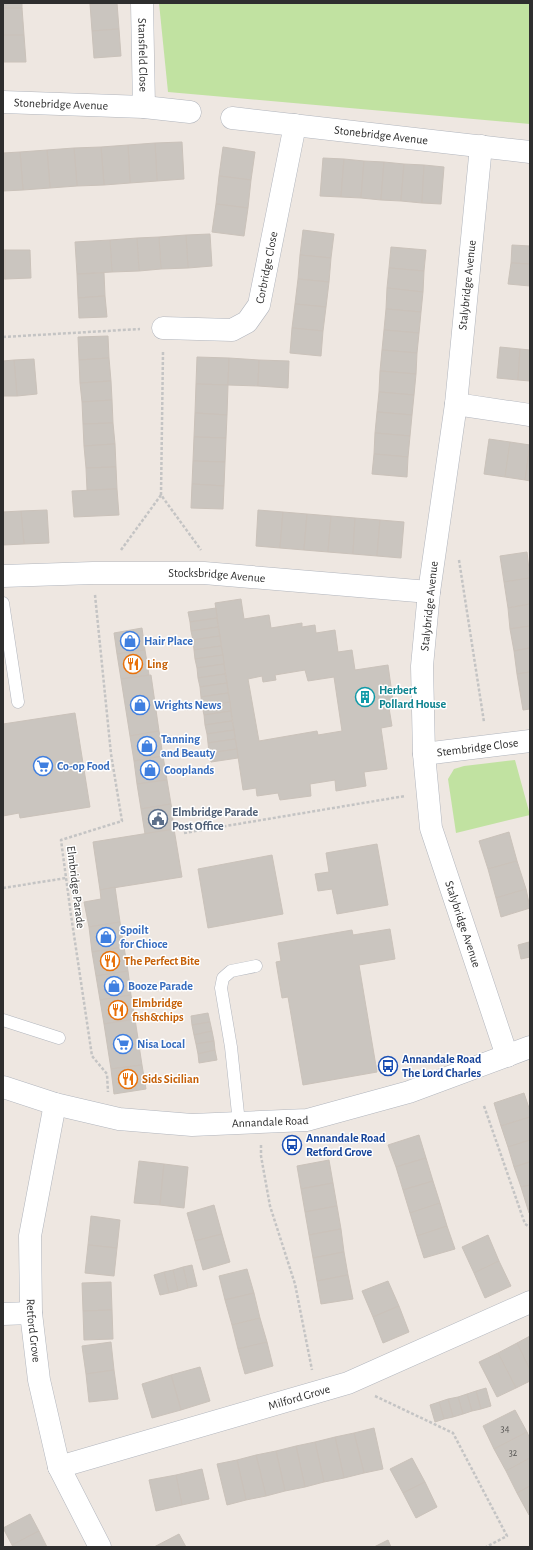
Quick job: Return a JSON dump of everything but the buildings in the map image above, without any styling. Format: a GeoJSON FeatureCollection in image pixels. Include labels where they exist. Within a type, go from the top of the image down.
{"type":"FeatureCollection","features":[{"type":"Feature","properties":{"kind":"street","name":"Stansfield Close"},"geometry":{"type":"LineString","coordinates":[[142,3],[144,107]]}},
{"type":"Feature","properties":{"kind":"street","name":"Stonebridge Avenue"},"geometry":{"type":"LineString","coordinates":[[3,102],[144,107],[190,112]]}},
{"type":"Feature","properties":{"kind":"street","name":"Stonebridge Avenue"},"geometry":{"type":"LineString","coordinates":[[232,118],[530,152]]}},
{"type":"Feature","properties":{"kind":"street","name":"Corbridge Close"},"geometry":{"type":"LineString","coordinates":[[163,328],[232,330],[248,322],[258,306],[295,125]]}},
{"type":"Feature","properties":{"kind":"street","name":"Stalybridge Avenue"},"geometry":{"type":"LineString","coordinates":[[481,146],[456,404],[429,592],[422,666],[424,754],[430,828],[507,1056]]}},
{"type":"Feature","properties":{"kind":"street"},"geometry":{"type":"LineString","coordinates":[[456,404],[530,415]]}},
{"type":"Feature","properties":{"kind":"street","name":"Stocksbridge Avenue"},"geometry":{"type":"LineString","coordinates":[[3,576],[93,573],[204,573],[429,592]]}},
{"type":"Feature","properties":{"kind":"street","name":"Stembridge Close"},"geometry":{"type":"LineString","coordinates":[[424,754],[530,741]]}},
{"type":"Feature","properties":{"kind":"street","name":"Annandale Road"},"geometry":{"type":"LineString","coordinates":[[3,1087],[55,1104],[119,1119],[192,1125],[307,1120],[409,1092],[530,1047]]}},
{"type":"Feature","properties":{"kind":"street","name":"Retford Grove"},"geometry":{"type":"LineString","coordinates":[[55,1104],[30,1236],[31,1313],[39,1380],[59,1467],[100,1547]]}},
{"type":"Feature","properties":{"kind":"street","name":"Milford Grove"},"geometry":{"type":"LineString","coordinates":[[59,1467],[355,1380],[530,1302]]}},
{"type":"Feature","properties":{"kind":"street"},"geometry":{"type":"LineString","coordinates":[[3,1314],[31,1313]]}},
{"type":"Feature","properties":{"kind":"lane"},"geometry":{"type":"LineString","coordinates":[[3,602],[18,702]]}},
{"type":"Feature","properties":{"kind":"lane"},"geometry":{"type":"LineString","coordinates":[[249,1123],[231,1047],[221,988],[222,978],[231,971],[256,966]]}},
{"type":"Feature","properties":{"kind":"lane"},"geometry":{"type":"LineString","coordinates":[[3,1020],[59,1038]]}},
{"type":"Feature","properties":{"kind":"path"},"geometry":{"type":"LineString","coordinates":[[3,337],[163,328],[161,495],[118,554],[119,573]]}},
{"type":"Feature","properties":{"kind":"path"},"geometry":{"type":"LineString","coordinates":[[161,495],[203,553],[204,573]]}},
{"type":"Feature","properties":{"kind":"path"},"geometry":{"type":"LineString","coordinates":[[436,542],[453,548],[460,562],[488,746]]}},
{"type":"Feature","properties":{"kind":"path","name":"Elmbridge Parade"},"geometry":{"type":"LineString","coordinates":[[93,573],[111,754],[122,821],[62,840],[70,915],[92,1056],[107,1074],[107,1091],[116,1102],[119,1119]]}},
{"type":"Feature","properties":{"kind":"path"},"geometry":{"type":"LineString","coordinates":[[184,833],[427,792]]}},
{"type":"Feature","properties":{"kind":"path"},"geometry":{"type":"LineString","coordinates":[[3,888],[66,878]]}},
{"type":"Feature","properties":{"kind":"path"},"geometry":{"type":"LineString","coordinates":[[484,1106],[525,1224],[530,1227]]}},
{"type":"Feature","properties":{"kind":"path"},"geometry":{"type":"LineString","coordinates":[[249,1123],[262,1156],[270,1206],[295,1284],[313,1378],[317,1391]]}},
{"type":"Feature","properties":{"kind":"path"},"geometry":{"type":"LineString","coordinates":[[355,1380],[371,1394],[453,1433],[507,1536],[486,1547]]}},
{"type":"Feature","properties":{"kind":"green space"},"geometry":{"type":"Polygon","coordinates":[[[159,3],[530,3],[530,124],[168,92],[159,3]]]}},
{"type":"Feature","properties":{"kind":"green space"},"geometry":{"type":"Polygon","coordinates":[[[515,760],[530,815],[456,833],[448,779],[454,769],[464,766],[515,760]]]}},
{"type":"Feature","properties":{"kind":"place","name":"Hair Place"},"geometry":{"type":"Point","coordinates":[130,641]}},
{"type":"Feature","properties":{"kind":"place","name":"Ling"},"geometry":{"type":"Point","coordinates":[133,664]}},
{"type":"Feature","properties":{"kind":"place","name":"Herbert Pollard House"},"geometry":{"type":"Point","coordinates":[365,697]}},
{"type":"Feature","properties":{"kind":"place","name":"Wrights News"},"geometry":{"type":"Point","coordinates":[140,705]}},
{"type":"Feature","properties":{"kind":"place","name":"Tanning and Beauty"},"geometry":{"type":"Point","coordinates":[147,746]}},
{"type":"Feature","properties":{"kind":"place","name":"Co-op Food"},"geometry":{"type":"Point","coordinates":[43,766]}},
{"type":"Feature","properties":{"kind":"place","name":"Cooplands"},"geometry":{"type":"Point","coordinates":[150,770]}},
{"type":"Feature","properties":{"kind":"place","name":"Elmbridge Parade Post Office"},"geometry":{"type":"Point","coordinates":[158,819]}},
{"type":"Feature","properties":{"kind":"place","name":"Spoilt for Chioce"},"geometry":{"type":"Point","coordinates":[106,937]}},
{"type":"Feature","properties":{"kind":"place","name":"The Perfect Bite"},"geometry":{"type":"Point","coordinates":[110,961]}},
{"type":"Feature","properties":{"kind":"place","name":"Booze Parade"},"geometry":{"type":"Point","coordinates":[114,986]}},
{"type":"Feature","properties":{"kind":"place","name":"Elmbridge fish&chips"},"geometry":{"type":"Point","coordinates":[118,1010]}},
{"type":"Feature","properties":{"kind":"place","name":"Nisa Local"},"geometry":{"type":"Point","coordinates":[123,1044]}},
{"type":"Feature","properties":{"kind":"place","name":"Annandale Road The Lord Charles"},"geometry":{"type":"Point","coordinates":[388,1066]}},
{"type":"Feature","properties":{"kind":"place","name":"Sids Sicilian"},"geometry":{"type":"Point","coordinates":[128,1079]}},
{"type":"Feature","properties":{"kind":"place","name":"Annandale Road Retford Grove"},"geometry":{"type":"Point","coordinates":[292,1145]}}]}
